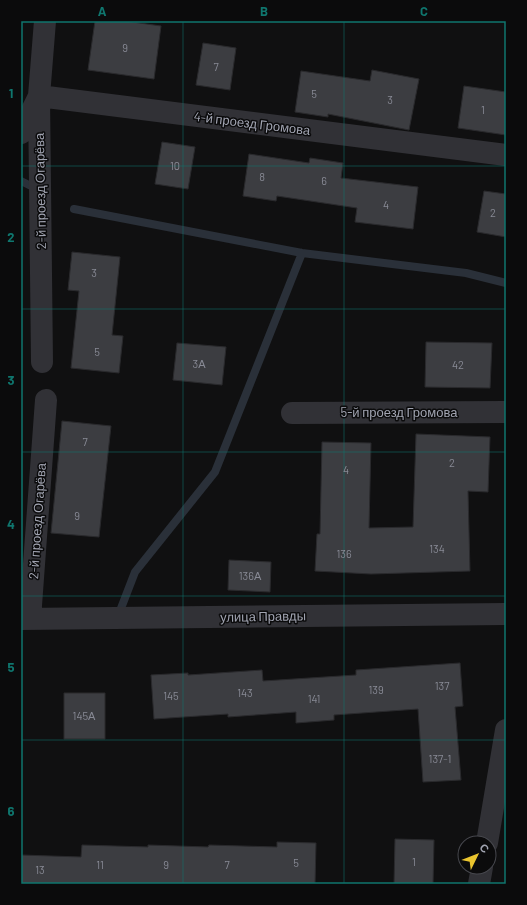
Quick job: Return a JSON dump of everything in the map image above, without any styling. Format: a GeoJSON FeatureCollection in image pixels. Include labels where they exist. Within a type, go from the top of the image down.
{"type":"FeatureCollection","features":[{"type":"Feature","properties":{"kind":"street","name":"2-й проезд Огарёва"},"geometry":{"type":"LineString","coordinates":[[42,362],[39,96],[45,21]]}},
{"type":"Feature","properties":{"kind":"street"},"geometry":{"type":"LineString","coordinates":[[21,132],[39,96]]}},
{"type":"Feature","properties":{"kind":"street","name":"4-й проезд Громова"},"geometry":{"type":"LineString","coordinates":[[39,96],[506,155]]}},
{"type":"Feature","properties":{"kind":"street","name":"2-й проезд Огарёва"},"geometry":{"type":"LineString","coordinates":[[25,619],[46,400]]}},
{"type":"Feature","properties":{"kind":"street","name":"5-й проезд Громова"},"geometry":{"type":"LineString","coordinates":[[292,412],[506,412]]}},
{"type":"Feature","properties":{"kind":"street","name":"улица Правды"},"geometry":{"type":"LineString","coordinates":[[25,619],[506,614]]}},
{"type":"Feature","properties":{"kind":"street"},"geometry":{"type":"LineString","coordinates":[[488,835],[506,730]]}},
{"type":"Feature","properties":{"kind":"building"},"geometry":{"type":"Polygon","coordinates":[[[95,21],[125,21],[161,26],[154,79],[88,70],[95,21]]]}},
{"type":"Feature","properties":{"kind":"building"},"geometry":{"type":"Polygon","coordinates":[[[203,43],[236,48],[230,90],[196,85],[203,43]]]}},
{"type":"Feature","properties":{"kind":"building"},"geometry":{"type":"Polygon","coordinates":[[[372,70],[419,79],[409,130],[328,114],[328,117],[295,112],[301,71],[370,81],[372,70]]]}},
{"type":"Feature","properties":{"kind":"building"},"geometry":{"type":"Polygon","coordinates":[[[464,86],[506,92],[506,135],[458,128],[464,86]]]}},
{"type":"Feature","properties":{"kind":"building"},"geometry":{"type":"Polygon","coordinates":[[[162,142],[195,147],[188,189],[155,184],[162,142]]]}},
{"type":"Feature","properties":{"kind":"building"},"geometry":{"type":"Polygon","coordinates":[[[249,154],[309,163],[310,158],[343,163],[341,178],[418,187],[413,229],[355,222],[357,208],[277,196],[276,201],[243,196],[249,154]]]}},
{"type":"Feature","properties":{"kind":"building"},"geometry":{"type":"Polygon","coordinates":[[[484,191],[506,194],[506,237],[477,232],[484,191]]]}},
{"type":"Feature","properties":{"kind":"building"},"geometry":{"type":"Polygon","coordinates":[[[72,252],[120,257],[112,335],[123,336],[119,373],[71,368],[79,291],[68,290],[72,252]]]}},
{"type":"Feature","properties":{"kind":"building"},"geometry":{"type":"Polygon","coordinates":[[[426,342],[492,343],[490,388],[425,387],[426,342]]]}},
{"type":"Feature","properties":{"kind":"building"},"geometry":{"type":"Polygon","coordinates":[[[177,343],[226,347],[222,385],[173,380],[177,343]]]}},
{"type":"Feature","properties":{"kind":"building"},"geometry":{"type":"Polygon","coordinates":[[[62,421],[111,426],[99,537],[51,533],[62,421]]]}},
{"type":"Feature","properties":{"kind":"building"},"geometry":{"type":"Polygon","coordinates":[[[416,434],[490,437],[488,492],[468,491],[470,571],[371,574],[315,571],[317,534],[320,534],[322,442],[371,443],[369,528],[413,527],[416,434]]]}},
{"type":"Feature","properties":{"kind":"building"},"geometry":{"type":"Polygon","coordinates":[[[229,560],[271,562],[270,592],[228,590],[229,560]]]}},
{"type":"Feature","properties":{"kind":"building"},"geometry":{"type":"Polygon","coordinates":[[[460,663],[463,706],[455,707],[461,780],[423,782],[418,709],[334,715],[334,720],[296,723],[296,712],[228,717],[228,714],[154,719],[151,675],[188,673],[188,675],[262,670],[263,681],[356,675],[356,670],[460,663]]]}},
{"type":"Feature","properties":{"kind":"building"},"geometry":{"type":"Polygon","coordinates":[[[64,693],[105,693],[105,739],[64,739],[64,693]]]}},
{"type":"Feature","properties":{"kind":"building"},"geometry":{"type":"Polygon","coordinates":[[[395,839],[434,840],[433,884],[394,884],[395,839]]]}},
{"type":"Feature","properties":{"kind":"building"},"geometry":{"type":"Polygon","coordinates":[[[277,842],[316,843],[315,884],[21,884],[21,855],[81,857],[82,845],[148,847],[148,845],[208,847],[209,845],[277,847],[277,842]]]}},
{"type":"Feature","properties":{"kind":"waterway"},"geometry":{"type":"LineString","coordinates":[[21,181],[33,187]]}},
{"type":"Feature","properties":{"kind":"waterway"},"geometry":{"type":"LineString","coordinates":[[74,209],[302,253],[466,273],[506,283]]}},
{"type":"Feature","properties":{"kind":"waterway"},"geometry":{"type":"LineString","coordinates":[[118,616],[135,572],[215,472],[302,253]]}}]}
